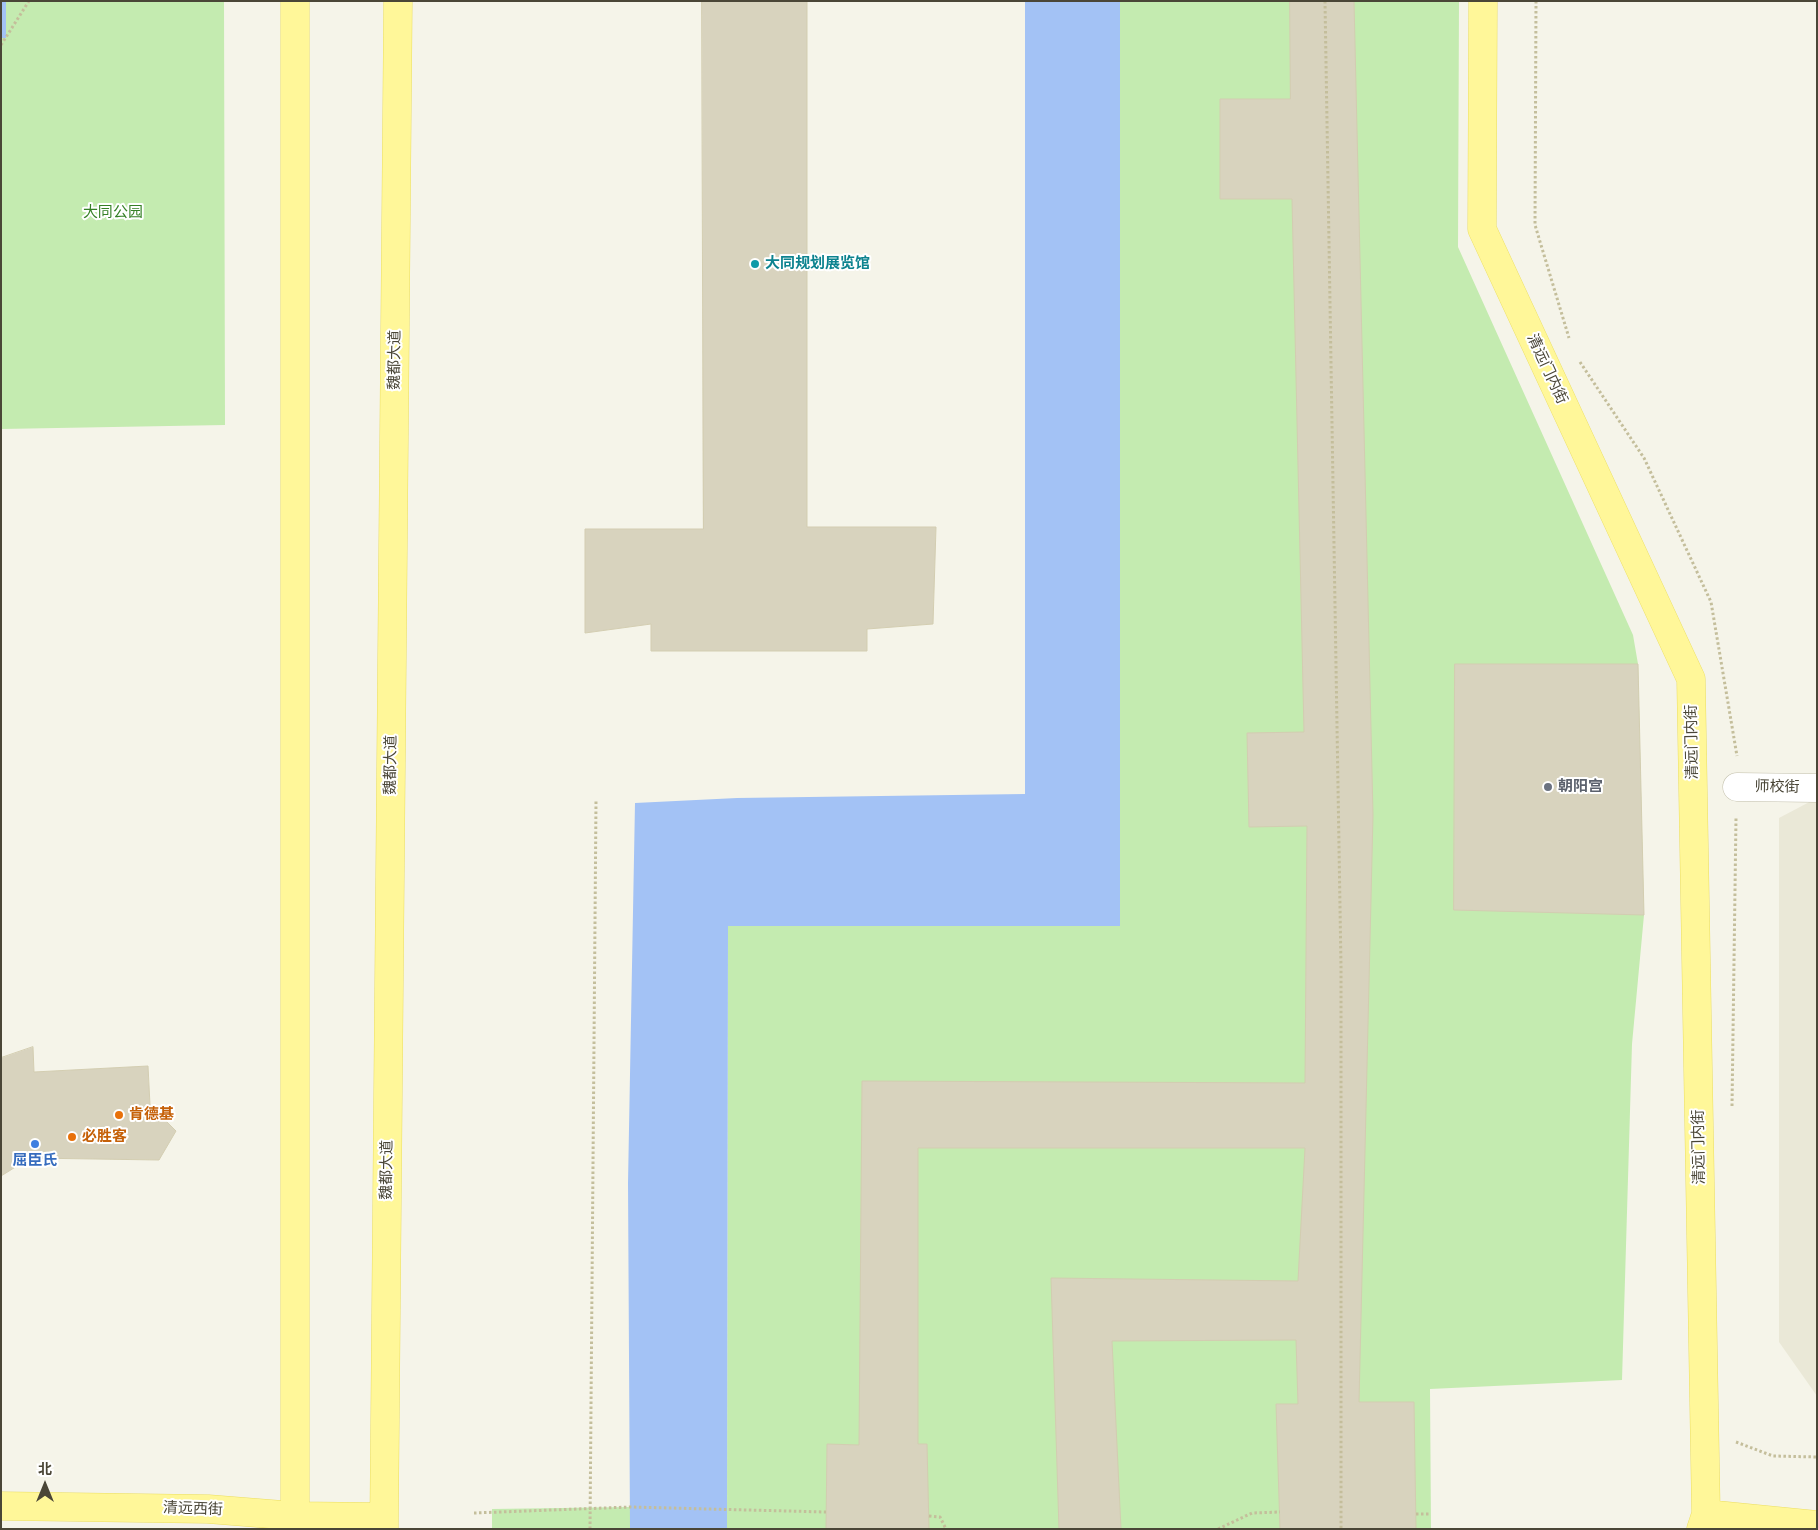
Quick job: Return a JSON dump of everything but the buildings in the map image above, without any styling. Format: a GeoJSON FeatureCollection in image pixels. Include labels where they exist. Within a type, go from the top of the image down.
{"type":"FeatureCollection","features":[{"type":"Feature","properties":{"kind":"main road"},"geometry":{"type":"LineString","coordinates":[[295,1],[295,1522]]}},
{"type":"Feature","properties":{"kind":"main road","name":"魏都大道"},"geometry":{"type":"LineString","coordinates":[[384,1523],[398,1]]}},
{"type":"Feature","properties":{"kind":"main road","name":"清远门内街"},"geometry":{"type":"LineString","coordinates":[[1483,1],[1482,229],[1691,679],[1704,1522]]}},
{"type":"Feature","properties":{"kind":"main road","name":"清远西街"},"geometry":{"type":"LineString","coordinates":[[1,1506],[208,1509],[295,1522],[384,1523]]}},
{"type":"Feature","properties":{"kind":"main road"},"geometry":{"type":"LineString","coordinates":[[1704,1522],[1817,1525]]}},
{"type":"Feature","properties":{"kind":"street","name":"师校街"},"geometry":{"type":"LineString","coordinates":[[1736,787],[1817,788]]}},
{"type":"Feature","properties":{"kind":"path"},"geometry":{"type":"LineString","coordinates":[[1,45],[30,1]]}},
{"type":"Feature","properties":{"kind":"path"},"geometry":{"type":"LineString","coordinates":[[1325,1],[1341,967],[1341,1529]]}},
{"type":"Feature","properties":{"kind":"path"},"geometry":{"type":"LineString","coordinates":[[590,1529],[596,801]]}},
{"type":"Feature","properties":{"kind":"path"},"geometry":{"type":"LineString","coordinates":[[1728,1439],[1773,1456],[1817,1457]]}},
{"type":"Feature","properties":{"kind":"path"},"geometry":{"type":"LineString","coordinates":[[474,1513],[630,1507],[826,1512]]}},
{"type":"Feature","properties":{"kind":"path"},"geometry":{"type":"LineString","coordinates":[[1218,1529],[1252,1513],[1280,1512]]}},
{"type":"Feature","properties":{"kind":"path"},"geometry":{"type":"LineString","coordinates":[[1416,1514],[1431,1514]]}},
{"type":"Feature","properties":{"kind":"path"},"geometry":{"type":"LineString","coordinates":[[929,1516],[940,1517],[946,1529]]}},
{"type":"Feature","properties":{"kind":"shaded area"},"geometry":{"type":"Polygon","coordinates":[[[1817,798],[1817,1396],[1779,1342],[1779,818],[1817,798]]]}},
{"type":"Feature","properties":{"kind":"green space","name":"大同公园"},"geometry":{"type":"Polygon","coordinates":[[[1,1],[224,1],[225,425],[1,429],[1,1]]]}},
{"type":"Feature","properties":{"kind":"green space"},"geometry":{"type":"Polygon","coordinates":[[[1120,1],[1459,1],[1458,247],[1633,635],[1638,664],[1644,915],[1632,1044],[1622,1380],[1430,1389],[1431,1529],[727,1529],[728,926],[1120,925],[1120,1]]]}},
{"type":"Feature","properties":{"kind":"green space"},"geometry":{"type":"Polygon","coordinates":[[[630,1507],[630,1529],[492,1529],[492,1509],[630,1507]]]}},
{"type":"Feature","properties":{"kind":"water"},"geometry":{"type":"Polygon","coordinates":[[[1,1],[6,1],[6,38],[1,38],[1,1]]]}},
{"type":"Feature","properties":{"kind":"water"},"geometry":{"type":"Polygon","coordinates":[[[1025,1],[1120,1],[1120,926],[728,926],[727,1529],[630,1529],[628,1183],[635,803],[737,798],[1025,794],[1025,1]]]}},
{"type":"Feature","properties":{"kind":"place","name":"大同规划展览馆"},"geometry":{"type":"Point","coordinates":[755,264]}},
{"type":"Feature","properties":{"kind":"place","name":"朝阳宫"},"geometry":{"type":"Point","coordinates":[1548,787]}},
{"type":"Feature","properties":{"kind":"place","name":"肯德基"},"geometry":{"type":"Point","coordinates":[119,1115]}},
{"type":"Feature","properties":{"kind":"place","name":"必胜客"},"geometry":{"type":"Point","coordinates":[72,1137]}},
{"type":"Feature","properties":{"kind":"place","name":"屈臣氏"},"geometry":{"type":"Point","coordinates":[35,1144]}}]}
